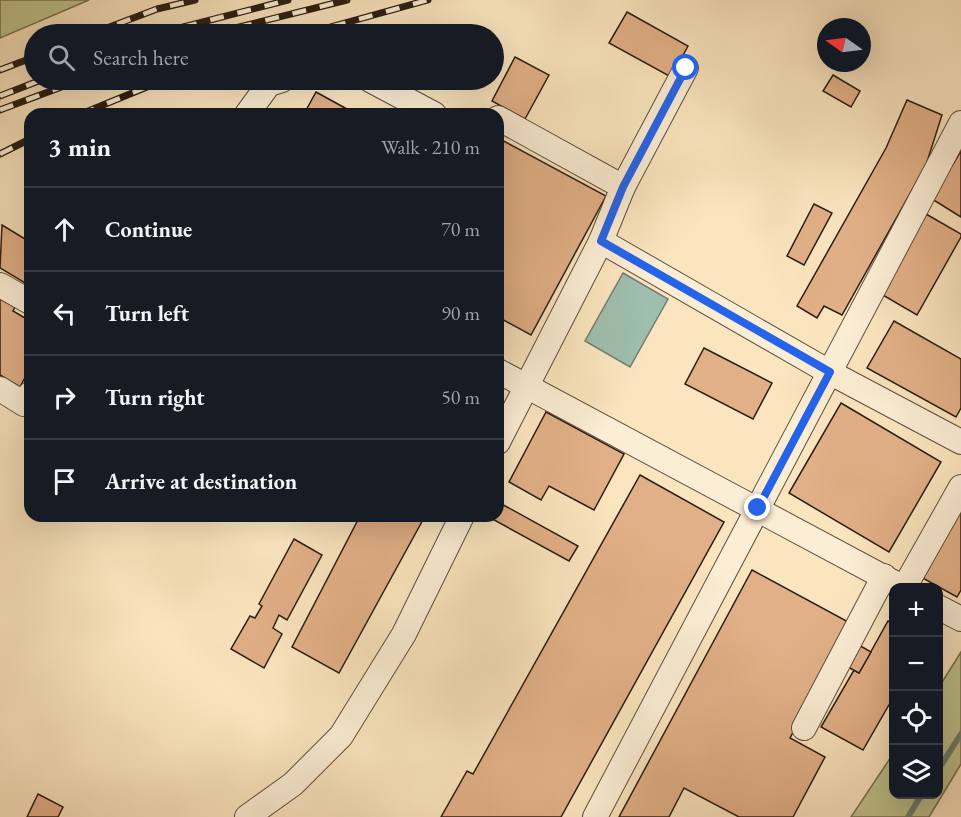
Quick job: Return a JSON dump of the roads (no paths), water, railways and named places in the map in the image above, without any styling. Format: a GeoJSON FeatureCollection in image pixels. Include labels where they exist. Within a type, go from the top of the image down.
{"type":"FeatureCollection","features":[{"type":"Feature","properties":{"kind":"lane"},"geometry":{"type":"LineString","coordinates":[[504,430],[601,241],[623,187],[686,68]]}},
{"type":"Feature","properties":{"kind":"lane"},"geometry":{"type":"LineString","coordinates":[[251,108],[265,90]]}},
{"type":"Feature","properties":{"kind":"lane"},"geometry":{"type":"LineString","coordinates":[[389,90],[423,108]]}},
{"type":"Feature","properties":{"kind":"lane"},"geometry":{"type":"LineString","coordinates":[[504,121],[623,187]]}},
{"type":"Feature","properties":{"kind":"lane"},"geometry":{"type":"LineString","coordinates":[[595,817],[961,123]]}},
{"type":"Feature","properties":{"kind":"lane"},"geometry":{"type":"LineString","coordinates":[[601,241],[830,372],[961,442]]}},
{"type":"Feature","properties":{"kind":"lane"},"geometry":{"type":"LineString","coordinates":[[0,285],[24,299]]}},
{"type":"Feature","properties":{"kind":"lane"},"geometry":{"type":"LineString","coordinates":[[504,375],[895,583]]}},
{"type":"Feature","properties":{"kind":"lane"},"geometry":{"type":"LineString","coordinates":[[0,389],[24,404]]}},
{"type":"Feature","properties":{"kind":"lane"},"geometry":{"type":"LineString","coordinates":[[898,583],[961,488]]}},
{"type":"Feature","properties":{"kind":"lane"},"geometry":{"type":"LineString","coordinates":[[247,817],[293,784],[341,736],[404,634],[459,522]]}},
{"type":"Feature","properties":{"kind":"lane"},"geometry":{"type":"LineString","coordinates":[[804,728],[889,596]]}},
{"type":"Feature","properties":{"kind":"lane"},"geometry":{"type":"LineString","coordinates":[[943,609],[961,619]]}},
{"type":"Feature","properties":{"kind":"waterway"},"geometry":{"type":"LineString","coordinates":[[943,762],[961,734]]}},
{"type":"Feature","properties":{"kind":"waterway"},"geometry":{"type":"LineString","coordinates":[[908,817],[919,799]]}},
{"type":"Feature","properties":{"kind":"railway"},"geometry":{"type":"LineString","coordinates":[[117,24],[157,9],[195,0]]}},
{"type":"Feature","properties":{"kind":"railway"},"geometry":{"type":"LineString","coordinates":[[195,24],[288,0]]}},
{"type":"Feature","properties":{"kind":"railway"},"geometry":{"type":"LineString","coordinates":[[251,24],[347,0]]}},
{"type":"Feature","properties":{"kind":"railway"},"geometry":{"type":"LineString","coordinates":[[341,24],[428,0]]}},
{"type":"Feature","properties":{"kind":"railway"},"geometry":{"type":"LineString","coordinates":[[0,70],[24,61]]}},
{"type":"Feature","properties":{"kind":"railway"},"geometry":{"type":"LineString","coordinates":[[0,96],[24,87]]}},
{"type":"Feature","properties":{"kind":"railway"},"geometry":{"type":"LineString","coordinates":[[0,110],[53,90]]}},
{"type":"Feature","properties":{"kind":"railway"},"geometry":{"type":"LineString","coordinates":[[96,108],[140,90]]}},
{"type":"Feature","properties":{"kind":"railway"},"geometry":{"type":"LineString","coordinates":[[0,154],[24,142]]}}]}
